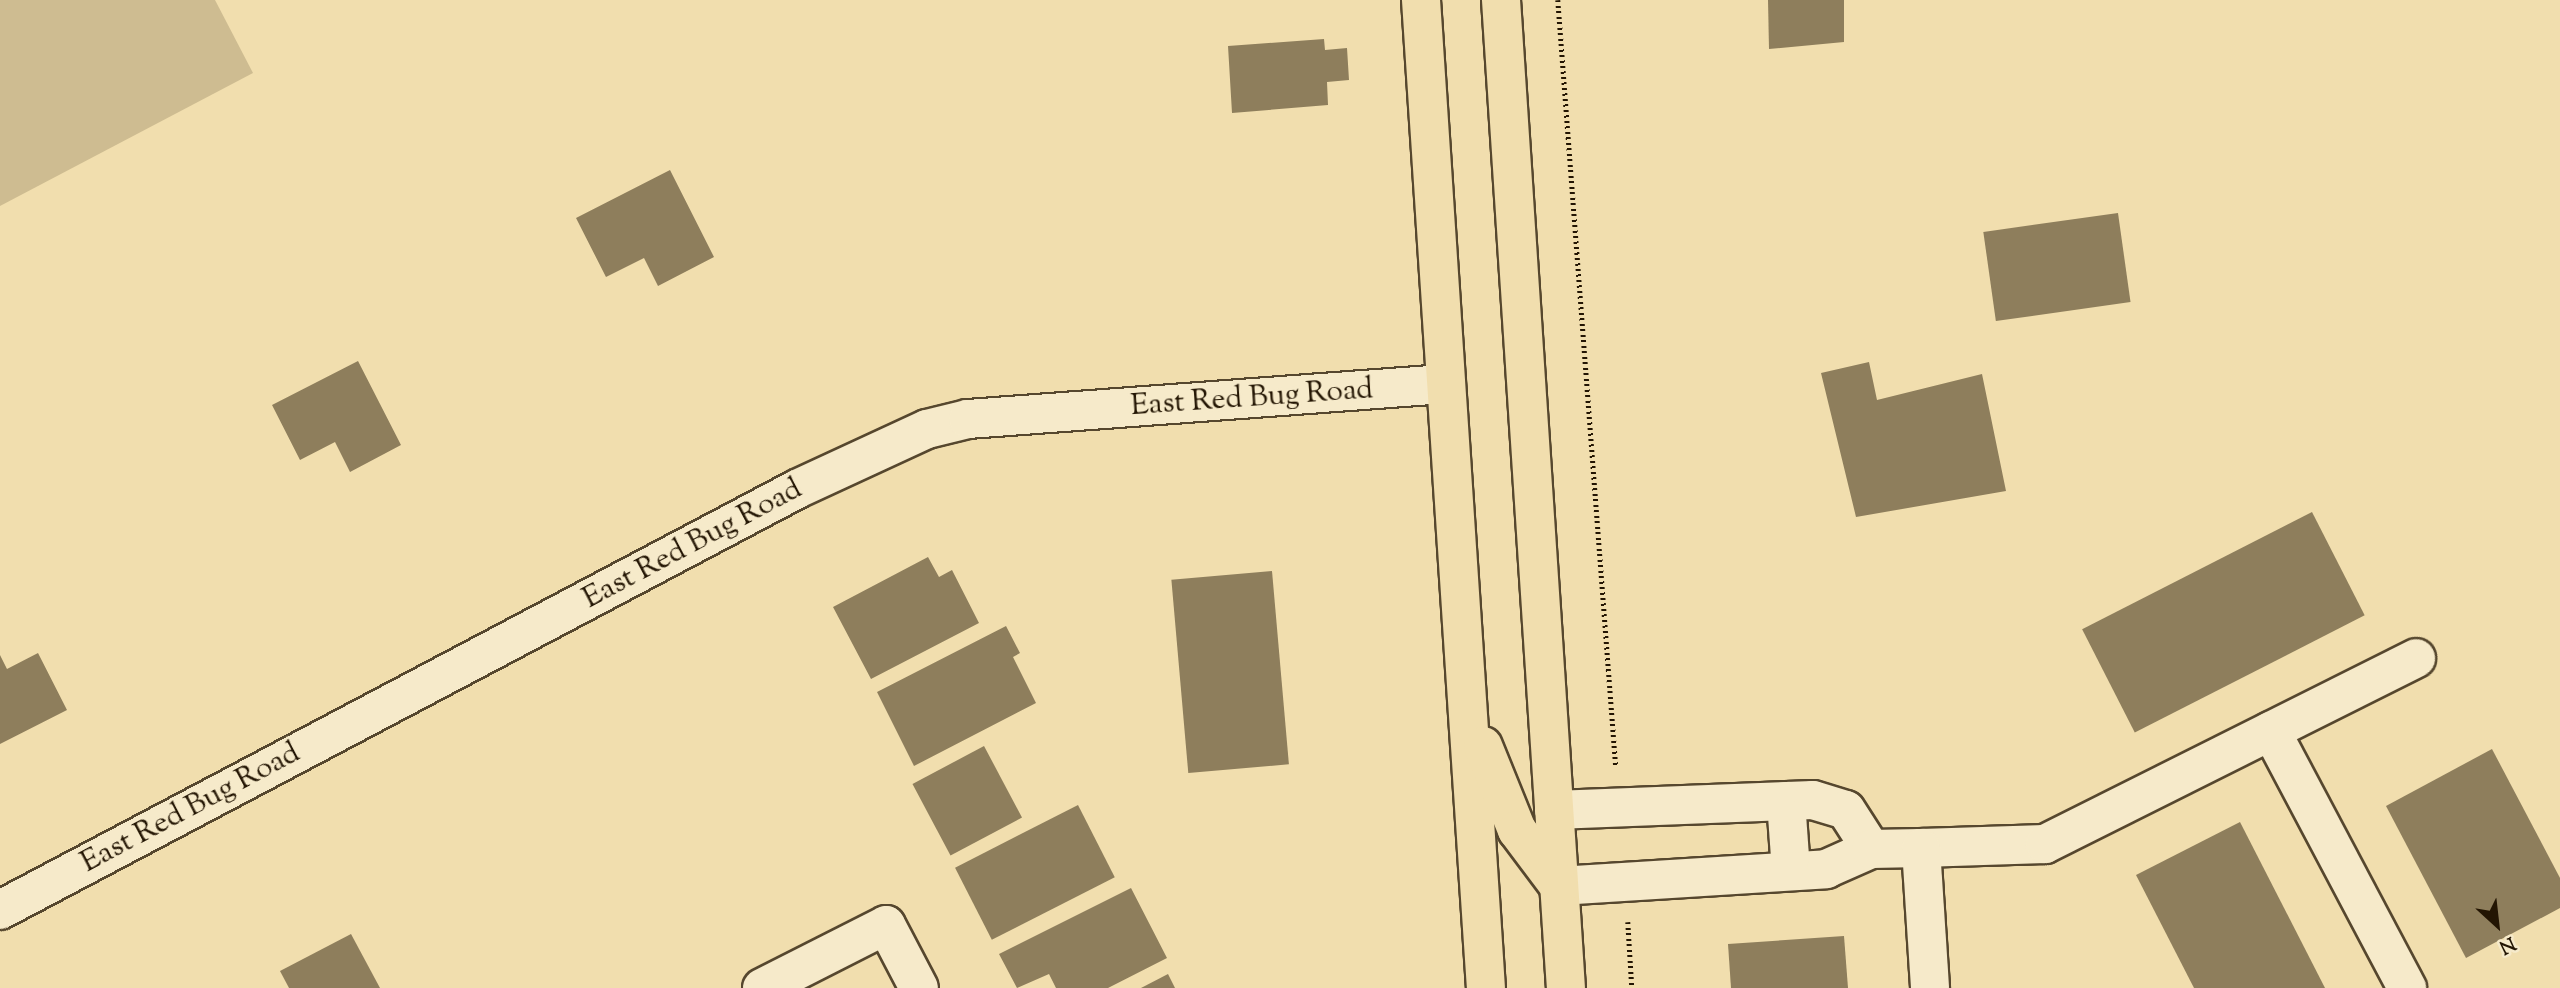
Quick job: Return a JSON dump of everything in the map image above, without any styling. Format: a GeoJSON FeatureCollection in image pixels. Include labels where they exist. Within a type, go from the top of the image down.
{"type":"FeatureCollection","features":[{"type":"Feature","properties":{"kind":"main road"},"geometry":{"type":"LineString","coordinates":[[1421,0],[1486,988]]}},
{"type":"Feature","properties":{"kind":"main road"},"geometry":{"type":"LineString","coordinates":[[1501,0],[1566,988]]}},
{"type":"Feature","properties":{"kind":"main road"},"geometry":{"type":"LineString","coordinates":[[1467,704],[1517,830],[1559,886]]}},
{"type":"Feature","properties":{"kind":"street","name":"East Red Bug Road"},"geometry":{"type":"LineString","coordinates":[[0,910],[797,489],[927,429],[968,419],[1446,384]]}},
{"type":"Feature","properties":{"kind":"street"},"geometry":{"type":"LineString","coordinates":[[1559,886],[1826,869],[1871,849],[2046,844],[2416,658]]}},
{"type":"Feature","properties":{"kind":"street"},"geometry":{"type":"LineString","coordinates":[[2271,731],[2407,988]]}},
{"type":"Feature","properties":{"kind":"street"},"geometry":{"type":"LineString","coordinates":[[1554,810],[1813,800],[1846,810],[1871,849]]}},
{"type":"Feature","properties":{"kind":"street"},"geometry":{"type":"LineString","coordinates":[[1786,801],[1791,870]]}},
{"type":"Feature","properties":{"kind":"street"},"geometry":{"type":"LineString","coordinates":[[1921,848],[1930,988]]}},
{"type":"Feature","properties":{"kind":"street"},"geometry":{"type":"LineString","coordinates":[[762,988],[886,925],[919,988]]}},
{"type":"Feature","properties":{"kind":"path"},"geometry":{"type":"LineString","coordinates":[[1558,0],[1617,769]]}},
{"type":"Feature","properties":{"kind":"path"},"geometry":{"type":"LineString","coordinates":[[1627,915],[1632,988]]}},
{"type":"Feature","properties":{"kind":"shaded area"},"geometry":{"type":"Polygon","coordinates":[[[0,0],[215,0],[253,73],[0,206],[0,0]]]}},
{"type":"Feature","properties":{"kind":"building"},"geometry":{"type":"Polygon","coordinates":[[[1768,0],[1844,0],[1844,42],[1769,49],[1768,0]]]}},
{"type":"Feature","properties":{"kind":"building"},"geometry":{"type":"Polygon","coordinates":[[[1324,39],[1325,50],[1347,48],[1349,80],[1327,82],[1328,105],[1232,113],[1228,46],[1324,39]]]}},
{"type":"Feature","properties":{"kind":"building"},"geometry":{"type":"Polygon","coordinates":[[[670,170],[714,257],[658,286],[644,258],[606,277],[576,218],[670,170]]]}},
{"type":"Feature","properties":{"kind":"building"},"geometry":{"type":"Polygon","coordinates":[[[2118,213],[2131,302],[1996,321],[1983,232],[2118,213]]]}},
{"type":"Feature","properties":{"kind":"building"},"geometry":{"type":"Polygon","coordinates":[[[358,361],[401,445],[350,472],[335,442],[300,460],[272,405],[358,361]]]}},
{"type":"Feature","properties":{"kind":"building"},"geometry":{"type":"Polygon","coordinates":[[[1869,362],[1877,400],[1982,374],[2006,491],[1856,517],[1821,373],[1869,362]]]}},
{"type":"Feature","properties":{"kind":"building"},"geometry":{"type":"Polygon","coordinates":[[[2312,512],[2365,615],[2135,732],[2082,629],[2312,512]]]}},
{"type":"Feature","properties":{"kind":"building"},"geometry":{"type":"Polygon","coordinates":[[[928,557],[939,577],[952,570],[979,623],[871,679],[833,607],[928,557]]]}},
{"type":"Feature","properties":{"kind":"building"},"geometry":{"type":"Polygon","coordinates":[[[1272,571],[1289,764],[1188,773],[1171,580],[1272,571]]]}},
{"type":"Feature","properties":{"kind":"building"},"geometry":{"type":"Polygon","coordinates":[[[1006,626],[1020,653],[1013,657],[1036,703],[914,766],[877,692],[1006,626]]]}},
{"type":"Feature","properties":{"kind":"building"},"geometry":{"type":"Polygon","coordinates":[[[38,653],[67,710],[0,744],[0,655],[7,669],[38,653]]]}},
{"type":"Feature","properties":{"kind":"building"},"geometry":{"type":"Polygon","coordinates":[[[984,746],[1022,818],[951,856],[912,784],[984,746]]]}},
{"type":"Feature","properties":{"kind":"building"},"geometry":{"type":"Polygon","coordinates":[[[2492,749],[2560,878],[2560,908],[2466,958],[2386,806],[2492,749]]]}},
{"type":"Feature","properties":{"kind":"building"},"geometry":{"type":"Polygon","coordinates":[[[1078,805],[1115,877],[992,940],[955,868],[1078,805]]]}},
{"type":"Feature","properties":{"kind":"building"},"geometry":{"type":"Polygon","coordinates":[[[2240,822],[2325,988],[2194,988],[2136,875],[2240,822]]]}},
{"type":"Feature","properties":{"kind":"building"},"geometry":{"type":"Polygon","coordinates":[[[1131,888],[1167,958],[1108,988],[1056,988],[1049,974],[1017,988],[999,954],[1131,888]]]}},
{"type":"Feature","properties":{"kind":"building"},"geometry":{"type":"Polygon","coordinates":[[[351,934],[380,988],[289,988],[280,971],[351,934]]]}},
{"type":"Feature","properties":{"kind":"building"},"geometry":{"type":"Polygon","coordinates":[[[1844,936],[1848,988],[1731,988],[1728,944],[1844,936]]]}},
{"type":"Feature","properties":{"kind":"building"},"geometry":{"type":"Polygon","coordinates":[[[1168,974],[1175,988],[1141,988],[1168,974]]]}}]}
